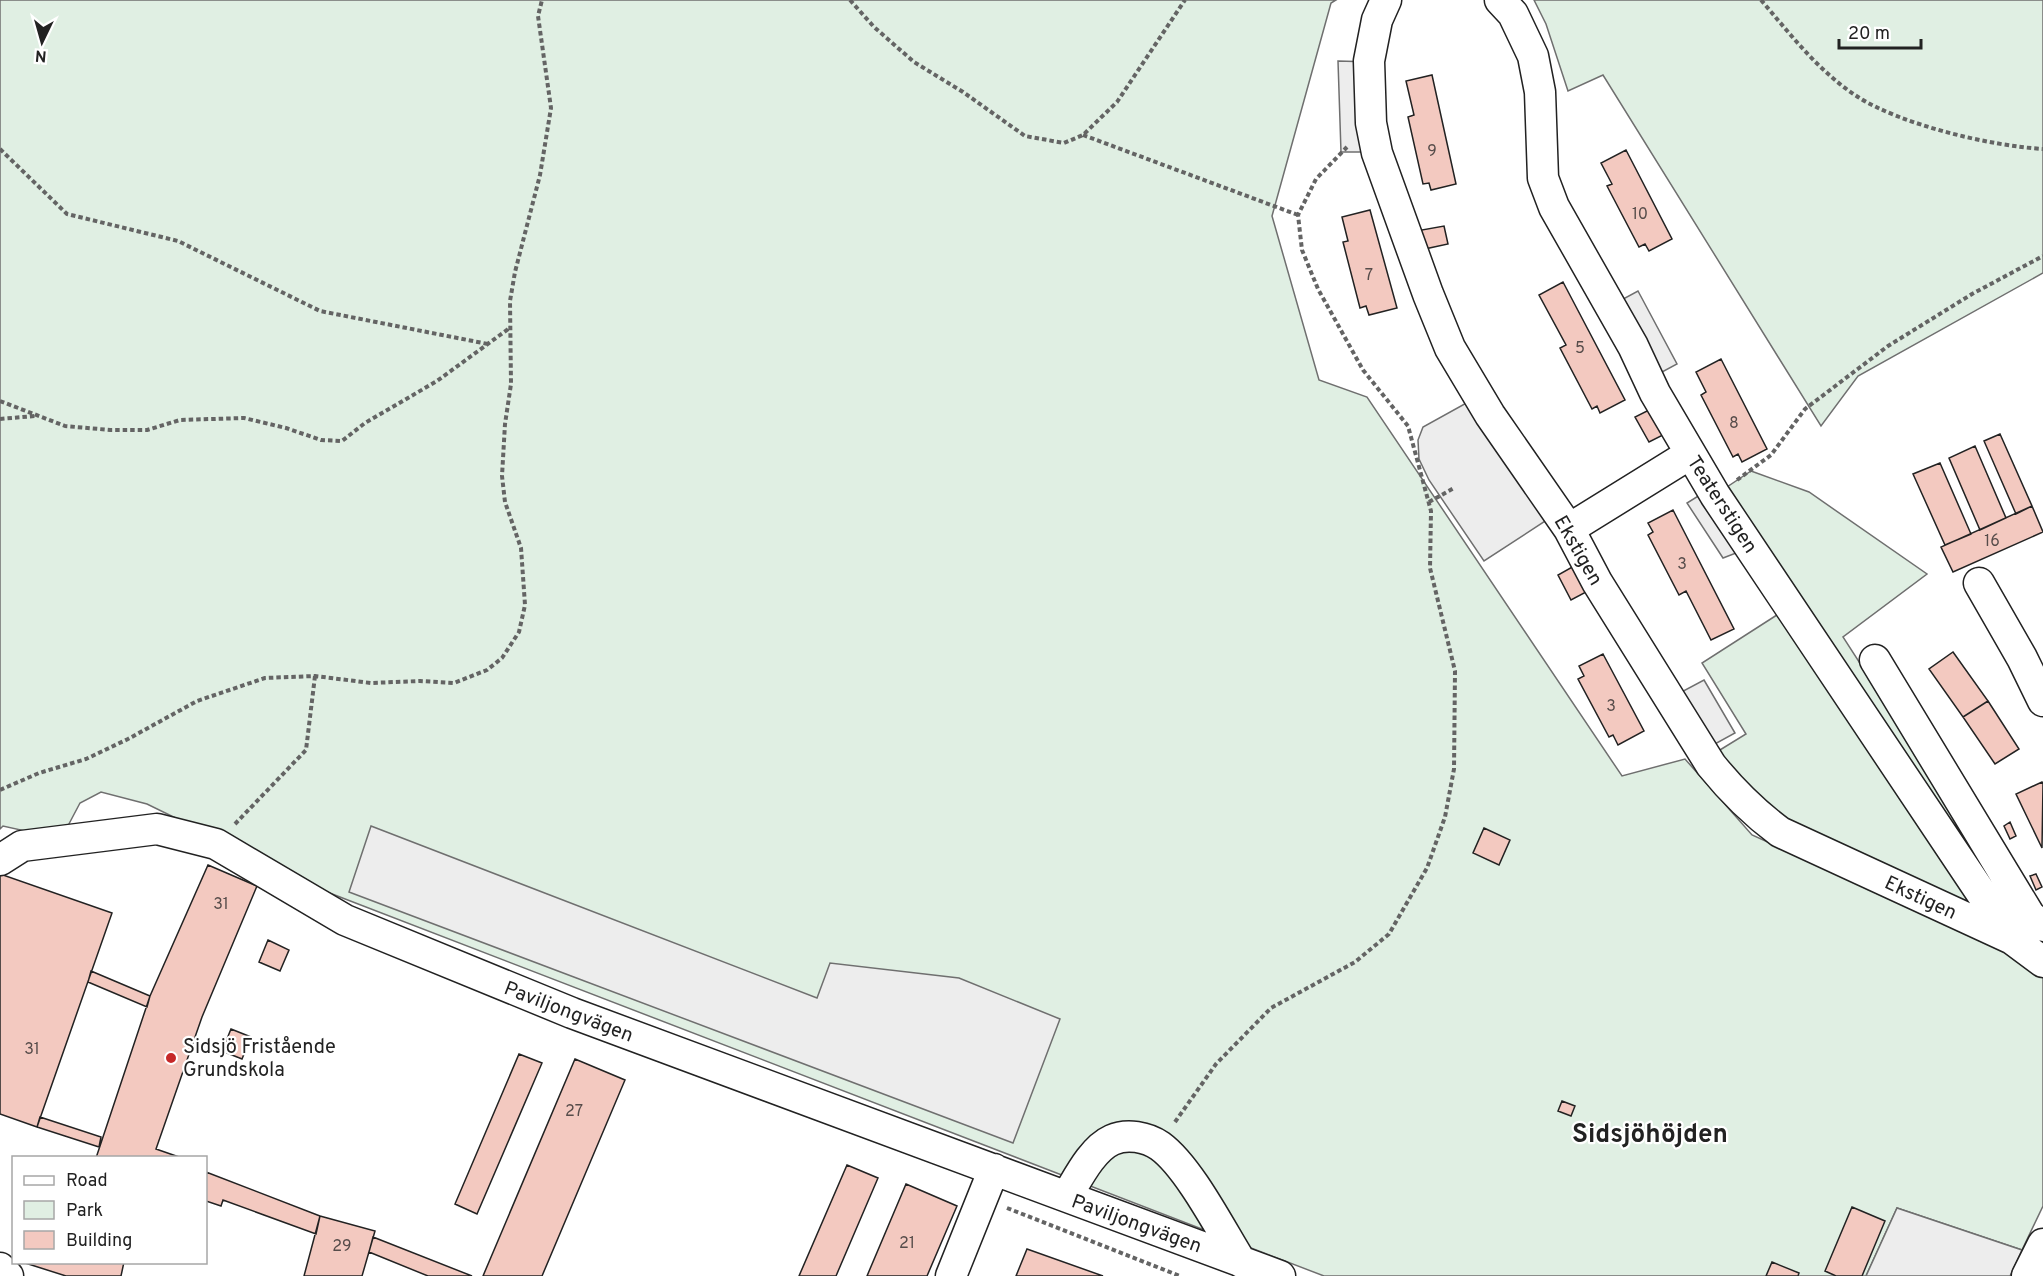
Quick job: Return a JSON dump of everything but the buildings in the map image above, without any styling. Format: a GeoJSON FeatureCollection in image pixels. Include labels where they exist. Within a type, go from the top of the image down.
{"type":"FeatureCollection","features":[{"type":"Feature","properties":{"kind":"street","name":"Ekstigen"},"geometry":{"type":"LineString","coordinates":[[1386,0],[1377,20],[1369,61],[1371,123],[1377,153],[1449,348],[1490,415],[1569,528],[1597,582],[1711,765],[1748,807],[1780,832],[2028,927]]}},
{"type":"Feature","properties":{"kind":"street","name":"Teaterstigen"},"geometry":{"type":"LineString","coordinates":[[1500,0],[1513,14],[1533,56],[1540,92],[1543,178],[1554,207],[1633,346],[1655,393],[1715,495],[2028,927],[2043,962]]}},
{"type":"Feature","properties":{"kind":"street"},"geometry":{"type":"LineString","coordinates":[[1569,528],[1690,454]]}},
{"type":"Feature","properties":{"kind":"street"},"geometry":{"type":"LineString","coordinates":[[1979,583],[2022,658],[2043,701]]}},
{"type":"Feature","properties":{"kind":"street"},"geometry":{"type":"LineString","coordinates":[[1875,660],[2028,927]]}},
{"type":"Feature","properties":{"kind":"street","name":"Paviljongvägen"},"geometry":{"type":"LineString","coordinates":[[0,860],[22,846],[157,829],[216,844],[355,924],[572,1013],[1280,1276]]}},
{"type":"Feature","properties":{"kind":"street"},"geometry":{"type":"LineString","coordinates":[[1067,1196],[1092,1156],[1112,1140],[1134,1135],[1159,1145],[1182,1168],[1241,1262]]}},
{"type":"Feature","properties":{"kind":"street"},"geometry":{"type":"LineString","coordinates":[[951,1276],[993,1169]]}},
{"type":"Feature","properties":{"kind":"street"},"geometry":{"type":"LineString","coordinates":[[2027,1276],[2043,1244]]}},
{"type":"Feature","properties":{"kind":"street"},"geometry":{"type":"LineString","coordinates":[[0,1268],[8,1276]]}},
{"type":"Feature","properties":{"kind":"path"},"geometry":{"type":"LineString","coordinates":[[0,790],[39,773],[86,759],[197,701],[265,678],[315,676],[371,683],[420,681],[454,683],[487,670],[502,658],[519,632],[525,605],[521,548],[505,502],[502,476],[505,424],[511,384],[510,301],[515,272],[540,174],[551,108],[538,16],[542,0]]}},
{"type":"Feature","properties":{"kind":"path"},"geometry":{"type":"LineString","coordinates":[[850,0],[874,27],[914,62],[963,92],[1024,136],[1064,143],[1083,135],[1117,102],[1185,0]]}},
{"type":"Feature","properties":{"kind":"path"},"geometry":{"type":"LineString","coordinates":[[1761,0],[1810,58],[1859,98],[1912,123],[1985,140],[2043,149]]}},
{"type":"Feature","properties":{"kind":"path"},"geometry":{"type":"LineString","coordinates":[[1159,1145],[1216,1064],[1271,1008],[1355,962],[1389,934],[1427,868],[1445,817],[1454,769],[1455,671],[1430,568],[1431,511],[1429,502],[1408,426],[1363,370],[1318,289],[1302,250],[1298,215],[1316,179],[1371,123]]}},
{"type":"Feature","properties":{"kind":"path"},"geometry":{"type":"LineString","coordinates":[[1083,135],[1298,215]]}},
{"type":"Feature","properties":{"kind":"path"},"geometry":{"type":"LineString","coordinates":[[0,149],[67,214],[178,241],[320,311],[489,344]]}},
{"type":"Feature","properties":{"kind":"path"},"geometry":{"type":"LineString","coordinates":[[1715,495],[1771,455],[1805,409],[1888,346],[1972,294],[2043,256]]}},
{"type":"Feature","properties":{"kind":"path"},"geometry":{"type":"LineString","coordinates":[[0,400],[64,426],[147,430],[180,420],[244,418],[286,428],[321,440],[342,441],[365,423],[437,381],[512,326]]}},
{"type":"Feature","properties":{"kind":"path"},"geometry":{"type":"LineString","coordinates":[[0,419],[36,416]]}},
{"type":"Feature","properties":{"kind":"path"},"geometry":{"type":"LineString","coordinates":[[1429,502],[1454,488]]}},
{"type":"Feature","properties":{"kind":"path"},"geometry":{"type":"LineString","coordinates":[[216,844],[306,750],[315,676]]}},
{"type":"Feature","properties":{"kind":"green space"},"geometry":{"type":"Polygon","coordinates":[[[0,0],[1336,0],[1331,3],[1272,216],[1319,380],[1367,397],[1622,776],[1685,759],[1752,835],[2004,948],[2043,975],[2043,1206],[2022,1250],[1897,1208],[1866,1276],[1324,1276],[327,892],[147,804],[101,792],[80,803],[61,839],[3,826],[0,829],[0,0]]]}},
{"type":"Feature","properties":{"kind":"green space"},"geometry":{"type":"Polygon","coordinates":[[[1534,0],[2043,0],[2043,273],[1858,376],[1821,426],[1603,75],[1568,91],[1546,24],[1534,0]]]}},
{"type":"Feature","properties":{"kind":"green space"},"geometry":{"type":"Polygon","coordinates":[[[1751,471],[1809,492],[1927,574],[1843,637],[2026,921],[2012,939],[1715,495],[1751,471]]]}},
{"type":"Feature","properties":{"kind":"green space"},"geometry":{"type":"Polygon","coordinates":[[[1780,613],[1989,917],[1813,836],[1768,808],[1715,753],[1746,734],[1702,663],[1780,613]]]}},
{"type":"Feature","properties":{"kind":"shaded area"},"geometry":{"type":"Polygon","coordinates":[[[1338,61],[1372,62],[1379,152],[1341,152],[1338,61]]]}},
{"type":"Feature","properties":{"kind":"shaded area"},"geometry":{"type":"Polygon","coordinates":[[[1638,291],[1677,364],[1651,378],[1612,305],[1638,291]]]}},
{"type":"Feature","properties":{"kind":"shaded area"},"geometry":{"type":"Polygon","coordinates":[[[1479,396],[1559,512],[1484,561],[1429,480],[1419,459],[1418,440],[1423,427],[1479,396]]]}},
{"type":"Feature","properties":{"kind":"shaded area"},"geometry":{"type":"Polygon","coordinates":[[[1703,493],[1744,550],[1723,558],[1687,503],[1703,493]]]}},
{"type":"Feature","properties":{"kind":"shaded area"},"geometry":{"type":"Polygon","coordinates":[[[1704,680],[1735,733],[1704,750],[1672,697],[1704,680]]]}},
{"type":"Feature","properties":{"kind":"shaded area"},"geometry":{"type":"Polygon","coordinates":[[[371,826],[817,998],[830,963],[959,978],[1060,1019],[1013,1143],[349,892],[371,826]]]}},
{"type":"Feature","properties":{"kind":"shaded area"},"geometry":{"type":"Polygon","coordinates":[[[1897,1208],[2022,1250],[2010,1276],[1866,1276],[1897,1208]]]}},
{"type":"Feature","properties":{"kind":"place","name":"Sidsjö Fristående Grundskola"},"geometry":{"type":"Point","coordinates":[171,1058]}},
{"type":"Feature","properties":{"kind":"district","name":"Sidsjöhöjden"},"geometry":{"type":"Point","coordinates":[1650,1133]}}]}
